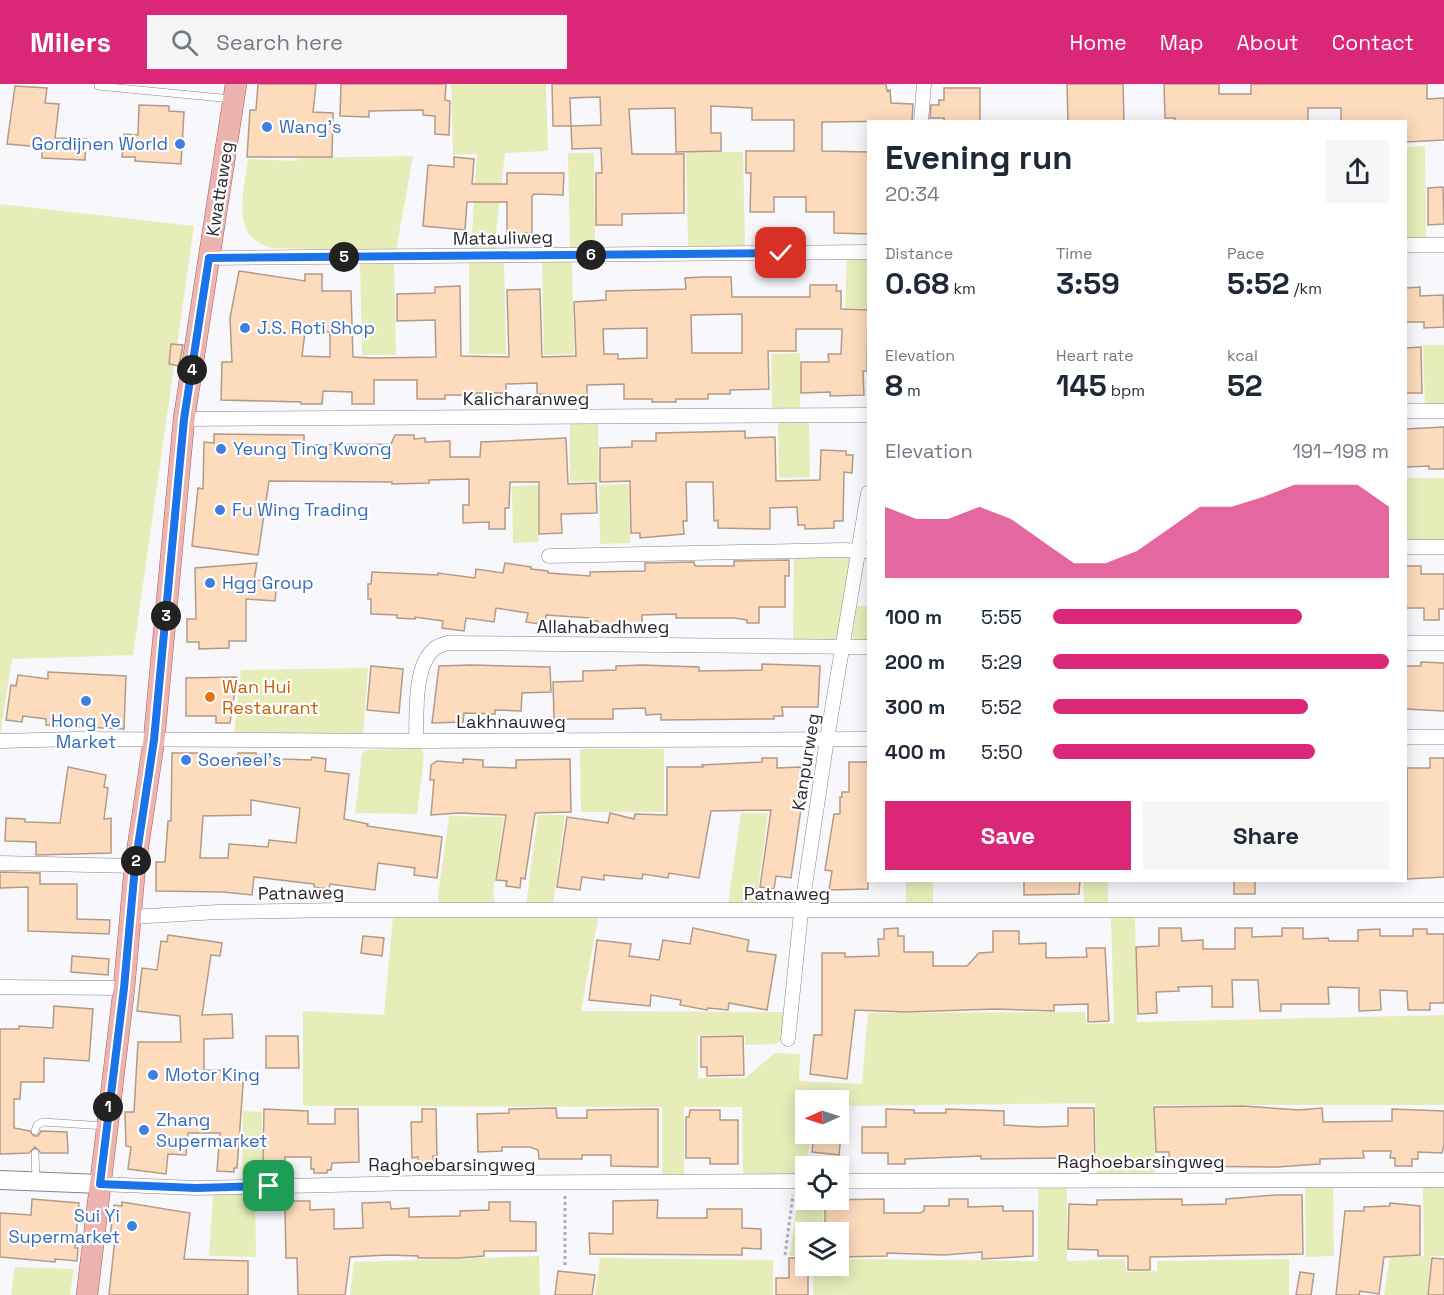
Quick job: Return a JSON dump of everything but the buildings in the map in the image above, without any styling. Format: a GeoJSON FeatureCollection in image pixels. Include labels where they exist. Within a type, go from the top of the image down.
{"type":"FeatureCollection","features":[{"type":"Feature","properties":{"kind":"main road","name":"Kwattaweg"},"geometry":{"type":"LineString","coordinates":[[87,1295],[124,988],[135,866],[154,740],[184,419],[235,92]]}},
{"type":"Feature","properties":{"kind":"street"},"geometry":{"type":"LineString","coordinates":[[921,120],[924,84]]}},
{"type":"Feature","properties":{"kind":"street"},"geometry":{"type":"LineString","coordinates":[[1407,245],[1444,245]]}},
{"type":"Feature","properties":{"kind":"street","name":"Matauliweg"},"geometry":{"type":"LineString","coordinates":[[209,258],[867,252]]}},
{"type":"Feature","properties":{"kind":"street"},"geometry":{"type":"LineString","coordinates":[[1407,411],[1444,411]]}},
{"type":"Feature","properties":{"kind":"street","name":"Kalicharanweg"},"geometry":{"type":"LineString","coordinates":[[184,419],[867,415]]}},
{"type":"Feature","properties":{"kind":"street","name":"Kanpurweg"},"geometry":{"type":"LineString","coordinates":[[788,1039],[801,912],[827,739],[864,551],[867,508]]}},
{"type":"Feature","properties":{"kind":"street"},"geometry":{"type":"LineString","coordinates":[[1407,547],[1444,547]]}},
{"type":"Feature","properties":{"kind":"street"},"geometry":{"type":"LineString","coordinates":[[549,556],[864,551]]}},
{"type":"Feature","properties":{"kind":"street","name":"Allahabadhweg"},"geometry":{"type":"LineString","coordinates":[[416,741],[422,667],[434,648],[447,643],[867,646]]}},
{"type":"Feature","properties":{"kind":"street"},"geometry":{"type":"LineString","coordinates":[[1407,643],[1444,643]]}},
{"type":"Feature","properties":{"kind":"street"},"geometry":{"type":"LineString","coordinates":[[1407,737],[1444,737]]}},
{"type":"Feature","properties":{"kind":"street","name":"Lakhnauweg"},"geometry":{"type":"LineString","coordinates":[[0,741],[77,739],[416,741],[867,739]]}},
{"type":"Feature","properties":{"kind":"street"},"geometry":{"type":"LineString","coordinates":[[0,863],[135,866]]}},
{"type":"Feature","properties":{"kind":"street","name":"Patnaweg"},"geometry":{"type":"LineString","coordinates":[[130,917],[218,912],[340,910],[801,912],[1444,909]]}},
{"type":"Feature","properties":{"kind":"street"},"geometry":{"type":"LineString","coordinates":[[0,987],[124,988]]}},
{"type":"Feature","properties":{"kind":"street"},"geometry":{"type":"LineString","coordinates":[[0,1180],[100,1184]]}},
{"type":"Feature","properties":{"kind":"street","name":"Raghoebarsingweg"},"geometry":{"type":"LineString","coordinates":[[849,1181],[1444,1180]]}},
{"type":"Feature","properties":{"kind":"street","name":"Raghoebarsingweg"},"geometry":{"type":"LineString","coordinates":[[100,1184],[196,1188],[416,1183],[795,1181]]}},
{"type":"Feature","properties":{"kind":"lane"},"geometry":{"type":"LineString","coordinates":[[99,86],[235,92]]}},
{"type":"Feature","properties":{"kind":"lane"},"geometry":{"type":"LineString","coordinates":[[35,1131],[37,1125],[43,1122],[106,1126]]}},
{"type":"Feature","properties":{"kind":"lane"},"geometry":{"type":"LineString","coordinates":[[35,1153],[36,1180]]}},
{"type":"Feature","properties":{"kind":"path"},"geometry":{"type":"LineString","coordinates":[[565,1182],[565,1265]]}},
{"type":"Feature","properties":{"kind":"path"},"geometry":{"type":"LineString","coordinates":[[785,1256],[795,1206]]}},
{"type":"Feature","properties":{"kind":"green space"},"geometry":{"type":"Polygon","coordinates":[[[451,84],[546,84],[548,151],[505,153],[494,250],[471,249],[477,154],[453,155],[451,84]]]}},
{"type":"Feature","properties":{"kind":"green space"},"geometry":{"type":"Polygon","coordinates":[[[1425,146],[1426,239],[1407,239],[1407,147],[1425,146]]]}},
{"type":"Feature","properties":{"kind":"green space"},"geometry":{"type":"Polygon","coordinates":[[[686,152],[743,152],[745,246],[688,246],[686,152]]]}},
{"type":"Feature","properties":{"kind":"green space"},"geometry":{"type":"Polygon","coordinates":[[[568,153],[594,153],[595,249],[570,249],[568,153]]]}},
{"type":"Feature","properties":{"kind":"green space"},"geometry":{"type":"Polygon","coordinates":[[[413,156],[396,251],[274,248],[260,243],[250,235],[245,225],[243,200],[248,159],[297,161],[297,158],[413,156]]]}},
{"type":"Feature","properties":{"kind":"green space"},"geometry":{"type":"Polygon","coordinates":[[[0,204],[194,226],[133,655],[12,659],[0,736],[0,204]]]}},
{"type":"Feature","properties":{"kind":"green space"},"geometry":{"type":"Polygon","coordinates":[[[847,258],[867,258],[867,309],[845,308],[847,258]]]}},
{"type":"Feature","properties":{"kind":"green space"},"geometry":{"type":"Polygon","coordinates":[[[394,260],[396,355],[362,355],[360,261],[394,260]]]}},
{"type":"Feature","properties":{"kind":"green space"},"geometry":{"type":"Polygon","coordinates":[[[504,260],[506,354],[469,354],[469,261],[504,260]]]}},
{"type":"Feature","properties":{"kind":"green space"},"geometry":{"type":"Polygon","coordinates":[[[572,260],[574,354],[544,355],[542,261],[572,260]]]}},
{"type":"Feature","properties":{"kind":"green space"},"geometry":{"type":"Polygon","coordinates":[[[1423,345],[1444,345],[1444,406],[1425,407],[1423,345]]]}},
{"type":"Feature","properties":{"kind":"green space"},"geometry":{"type":"Polygon","coordinates":[[[800,353],[800,410],[772,410],[771,354],[800,353]]]}},
{"type":"Feature","properties":{"kind":"green space"},"geometry":{"type":"Polygon","coordinates":[[[598,422],[599,481],[570,482],[570,423],[598,422]]]}},
{"type":"Feature","properties":{"kind":"green space"},"geometry":{"type":"Polygon","coordinates":[[[778,422],[809,422],[810,477],[779,478],[778,422]]]}},
{"type":"Feature","properties":{"kind":"green space"},"geometry":{"type":"Polygon","coordinates":[[[1407,478],[1444,478],[1444,540],[1407,541],[1407,478]]]}},
{"type":"Feature","properties":{"kind":"green space"},"geometry":{"type":"Polygon","coordinates":[[[629,484],[630,543],[600,544],[599,485],[629,484]]]}},
{"type":"Feature","properties":{"kind":"green space"},"geometry":{"type":"Polygon","coordinates":[[[538,485],[539,542],[513,543],[512,486],[538,485]]]}},
{"type":"Feature","properties":{"kind":"green space"},"geometry":{"type":"Polygon","coordinates":[[[794,552],[852,556],[838,640],[793,641],[794,552]]]}},
{"type":"Feature","properties":{"kind":"green space"},"geometry":{"type":"Polygon","coordinates":[[[857,606],[867,606],[867,641],[855,640],[852,636],[857,606]]]}},
{"type":"Feature","properties":{"kind":"green space"},"geometry":{"type":"Polygon","coordinates":[[[368,668],[363,735],[234,735],[241,670],[368,668]]]}},
{"type":"Feature","properties":{"kind":"green space"},"geometry":{"type":"Polygon","coordinates":[[[421,748],[424,756],[417,814],[355,813],[362,754],[366,750],[421,748]]]}},
{"type":"Feature","properties":{"kind":"green space"},"geometry":{"type":"Polygon","coordinates":[[[580,749],[664,749],[664,812],[581,812],[580,749]]]}},
{"type":"Feature","properties":{"kind":"green space"},"geometry":{"type":"Polygon","coordinates":[[[741,813],[768,813],[756,904],[728,904],[741,813]]]}},
{"type":"Feature","properties":{"kind":"green space"},"geometry":{"type":"Polygon","coordinates":[[[538,815],[565,815],[553,906],[526,906],[538,815]]]}},
{"type":"Feature","properties":{"kind":"green space"},"geometry":{"type":"Polygon","coordinates":[[[449,816],[504,817],[493,893],[495,904],[439,904],[438,896],[449,816]]]}},
{"type":"Feature","properties":{"kind":"green space"},"geometry":{"type":"Polygon","coordinates":[[[906,882],[933,882],[933,906],[906,906],[906,882]]]}},
{"type":"Feature","properties":{"kind":"green space"},"geometry":{"type":"Polygon","coordinates":[[[1083,882],[1108,882],[1108,906],[1084,907],[1083,882]]]}},
{"type":"Feature","properties":{"kind":"green space"},"geometry":{"type":"Polygon","coordinates":[[[393,917],[598,918],[581,1011],[787,1012],[782,1040],[776,1044],[745,1045],[745,1035],[698,1036],[698,1078],[745,1078],[775,1053],[800,1054],[799,1081],[862,1084],[868,1013],[1085,1012],[1086,1024],[1114,1023],[1111,917],[1135,917],[1137,1022],[1444,1015],[1444,1105],[1154,1105],[1155,1174],[1097,1175],[1095,1103],[849,1106],[849,1090],[795,1090],[795,1144],[810,1144],[808,1156],[795,1156],[795,1176],[743,1175],[742,1107],[684,1107],[684,1175],[662,1175],[662,1107],[303,1106],[303,1011],[384,1015],[393,917]]]}},
{"type":"Feature","properties":{"kind":"green space"},"geometry":{"type":"Polygon","coordinates":[[[243,1111],[262,1112],[262,1180],[242,1180],[243,1111]]]}},
{"type":"Feature","properties":{"kind":"green space"},"geometry":{"type":"Polygon","coordinates":[[[1423,1185],[1444,1185],[1444,1256],[1431,1256],[1427,1295],[1384,1295],[1390,1257],[1424,1256],[1423,1185]]]}},
{"type":"Feature","properties":{"kind":"green space"},"geometry":{"type":"Polygon","coordinates":[[[1038,1186],[1067,1186],[1067,1261],[1125,1259],[1126,1272],[1157,1271],[1157,1261],[1289,1259],[1289,1295],[813,1295],[813,1276],[849,1276],[849,1259],[1038,1261],[1038,1186]]]}},
{"type":"Feature","properties":{"kind":"green space"},"geometry":{"type":"Polygon","coordinates":[[[1333,1186],[1334,1256],[1306,1257],[1305,1187],[1333,1186]]]}},
{"type":"Feature","properties":{"kind":"green space"},"geometry":{"type":"Polygon","coordinates":[[[255,1191],[256,1257],[209,1256],[213,1193],[255,1191]]]}},
{"type":"Feature","properties":{"kind":"green space"},"geometry":{"type":"Polygon","coordinates":[[[796,1210],[823,1210],[823,1222],[795,1222],[795,1256],[790,1256],[796,1210]]]}},
{"type":"Feature","properties":{"kind":"green space"},"geometry":{"type":"Polygon","coordinates":[[[539,1256],[540,1295],[350,1295],[354,1262],[539,1256]]]}},
{"type":"Feature","properties":{"kind":"green space"},"geometry":{"type":"Polygon","coordinates":[[[600,1258],[773,1260],[773,1295],[595,1295],[600,1258]]]}},
{"type":"Feature","properties":{"kind":"green space"},"geometry":{"type":"Polygon","coordinates":[[[15,1267],[74,1269],[70,1295],[11,1295],[15,1267]]]}},
{"type":"Feature","properties":{"kind":"place","name":"Wang's"},"geometry":{"type":"Point","coordinates":[267,127]}},
{"type":"Feature","properties":{"kind":"place","name":"Gordijnen World"},"geometry":{"type":"Point","coordinates":[180,144]}},
{"type":"Feature","properties":{"kind":"place","name":"J.S. Roti Shop"},"geometry":{"type":"Point","coordinates":[245,328]}},
{"type":"Feature","properties":{"kind":"place","name":"Yeung Ting Kwong"},"geometry":{"type":"Point","coordinates":[221,449]}},
{"type":"Feature","properties":{"kind":"place","name":"Fu Wing Trading"},"geometry":{"type":"Point","coordinates":[220,510]}},
{"type":"Feature","properties":{"kind":"place","name":"Hgg Group"},"geometry":{"type":"Point","coordinates":[210,583]}},
{"type":"Feature","properties":{"kind":"place","name":"Wan Hui Restaurant"},"geometry":{"type":"Point","coordinates":[210,697]}},
{"type":"Feature","properties":{"kind":"place","name":"Hong Ye Market"},"geometry":{"type":"Point","coordinates":[86,701]}},
{"type":"Feature","properties":{"kind":"place","name":"Soeneel's"},"geometry":{"type":"Point","coordinates":[186,760]}},
{"type":"Feature","properties":{"kind":"place","name":"Motor King"},"geometry":{"type":"Point","coordinates":[153,1075]}},
{"type":"Feature","properties":{"kind":"place","name":"Zhang Supermarket"},"geometry":{"type":"Point","coordinates":[144,1130]}},
{"type":"Feature","properties":{"kind":"place","name":"Sui Yi Supermarket"},"geometry":{"type":"Point","coordinates":[132,1226]}},
{"type":"Feature","properties":{"kind":"route"},"geometry":{"type":"LineString","coordinates":[[269,1186],[196,1188],[100,1184],[124,988],[135,866],[154,740],[184,419],[209,258],[781,253]]}}]}
